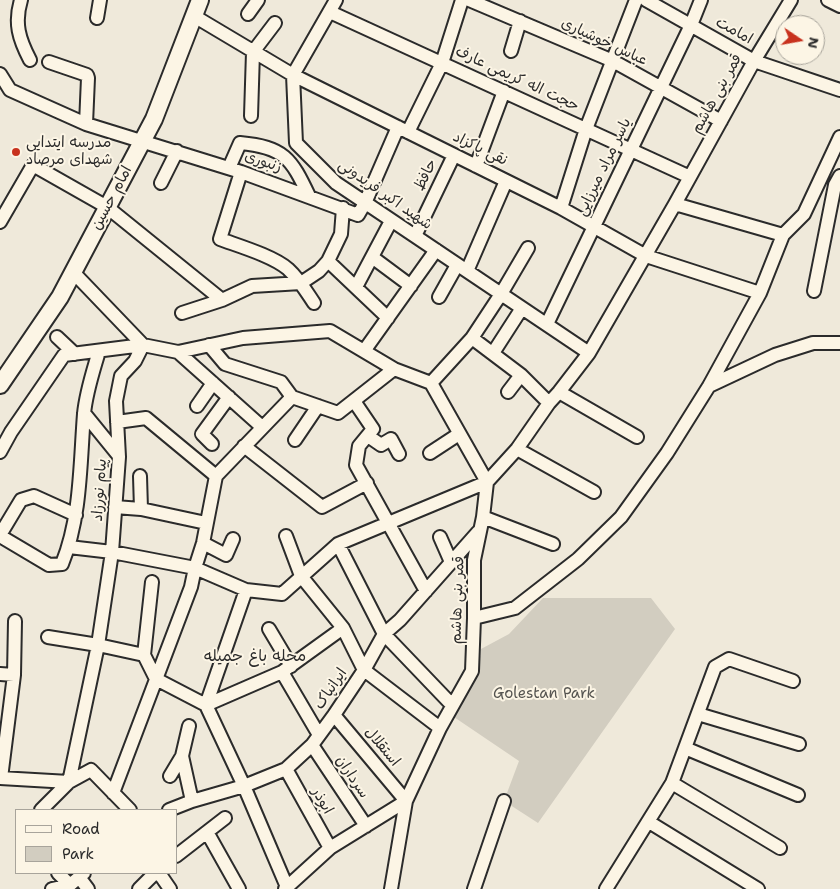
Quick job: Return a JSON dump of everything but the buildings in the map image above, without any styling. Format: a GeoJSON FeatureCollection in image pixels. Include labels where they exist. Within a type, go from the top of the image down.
{"type":"FeatureCollection","features":[{"type":"Feature","properties":{"kind":"main road","name":"امام حسین"},"geometry":{"type":"LineString","coordinates":[[0,385],[60,297],[154,119],[200,0]]}},
{"type":"Feature","properties":{"kind":"street"},"geometry":{"type":"LineString","coordinates":[[21,0],[16,19],[22,44],[30,60]]}},
{"type":"Feature","properties":{"kind":"street"},"geometry":{"type":"LineString","coordinates":[[97,18],[100,0]]}},
{"type":"Feature","properties":{"kind":"street"},"geometry":{"type":"LineString","coordinates":[[248,14],[258,0]]}},
{"type":"Feature","properties":{"kind":"street"},"geometry":{"type":"LineString","coordinates":[[293,75],[336,0]]}},
{"type":"Feature","properties":{"kind":"street"},"geometry":{"type":"LineString","coordinates":[[365,203],[403,130],[442,63],[462,0]]}},
{"type":"Feature","properties":{"kind":"street","name":"عباس خوشیاری"},"geometry":{"type":"LineString","coordinates":[[470,0],[613,61],[721,121]]}},
{"type":"Feature","properties":{"kind":"street"},"geometry":{"type":"LineString","coordinates":[[561,208],[586,129],[636,0]]}},
{"type":"Feature","properties":{"kind":"street","name":"امامت"},"geometry":{"type":"LineString","coordinates":[[646,0],[754,61],[840,90]]}},
{"type":"Feature","properties":{"kind":"street","name":"یاسر مراد میرزایی"},"geometry":{"type":"LineString","coordinates":[[547,324],[691,26],[701,0]]}},
{"type":"Feature","properties":{"kind":"street","name":"قمر بنی هاشم"},"geometry":{"type":"LineString","coordinates":[[390,889],[406,801],[440,728],[472,671],[474,560],[483,517],[487,482],[517,449],[549,403],[589,354],[646,256],[754,61],[791,0]]}},
{"type":"Feature","properties":{"kind":"street"},"geometry":{"type":"LineString","coordinates":[[828,0],[840,6]]}},
{"type":"Feature","properties":{"kind":"street","name":"حجت اله کریمی عارف"},"geometry":{"type":"LineString","coordinates":[[330,12],[690,177]]}},
{"type":"Feature","properties":{"kind":"street","name":"نقی پاکزاد"},"geometry":{"type":"LineString","coordinates":[[194,16],[293,75],[561,208],[646,256],[760,293]]}},
{"type":"Feature","properties":{"kind":"street"},"geometry":{"type":"LineString","coordinates":[[512,51],[520,21]]}},
{"type":"Feature","properties":{"kind":"street"},"geometry":{"type":"LineString","coordinates":[[251,116],[253,52],[275,23]]}},
{"type":"Feature","properties":{"kind":"street"},"geometry":{"type":"LineString","coordinates":[[49,62],[87,75],[86,124]]}},
{"type":"Feature","properties":{"kind":"street"},"geometry":{"type":"LineString","coordinates":[[0,74],[5,93]]}},
{"type":"Feature","properties":{"kind":"street","name":"شهید اکبر فریدونی"},"geometry":{"type":"LineString","coordinates":[[293,75],[296,142],[336,184],[589,354]]}},
{"type":"Feature","properties":{"kind":"street"},"geometry":{"type":"LineString","coordinates":[[476,166],[504,91]]}},
{"type":"Feature","properties":{"kind":"street","name":"زنبوری"},"geometry":{"type":"LineString","coordinates":[[5,93],[86,124],[235,170],[358,215],[365,203]]}},
{"type":"Feature","properties":{"kind":"street"},"geometry":{"type":"LineString","coordinates":[[474,618],[515,608],[578,559],[621,517],[667,453],[709,386],[760,293],[783,234],[804,214],[840,137]]}},
{"type":"Feature","properties":{"kind":"street"},"geometry":{"type":"LineString","coordinates":[[310,196],[298,171],[281,153],[263,145],[240,143],[220,239],[264,256],[287,268],[314,303]]}},
{"type":"Feature","properties":{"kind":"street"},"geometry":{"type":"LineString","coordinates":[[161,184],[177,151]]}},
{"type":"Feature","properties":{"kind":"street","name":"حافظ"},"geometry":{"type":"LineString","coordinates":[[415,236],[454,155]]}},
{"type":"Feature","properties":{"kind":"street"},"geometry":{"type":"LineString","coordinates":[[0,222],[33,165],[107,207],[222,300]]}},
{"type":"Feature","properties":{"kind":"street"},"geometry":{"type":"LineString","coordinates":[[440,297],[462,268],[506,181]]}},
{"type":"Feature","properties":{"kind":"street"},"geometry":{"type":"LineString","coordinates":[[814,291],[839,182],[820,181]]}},
{"type":"Feature","properties":{"kind":"street"},"geometry":{"type":"LineString","coordinates":[[675,204],[783,234]]}},
{"type":"Feature","properties":{"kind":"street"},"geometry":{"type":"LineString","coordinates":[[182,313],[222,300],[252,286],[301,284],[319,271],[328,261],[340,234],[343,208]]}},
{"type":"Feature","properties":{"kind":"street"},"geometry":{"type":"LineString","coordinates":[[356,288],[392,221]]}},
{"type":"Feature","properties":{"kind":"street"},"geometry":{"type":"LineString","coordinates":[[431,384],[472,338],[502,294],[528,248]]}},
{"type":"Feature","properties":{"kind":"street"},"geometry":{"type":"LineString","coordinates":[[364,351],[436,250]]}},
{"type":"Feature","properties":{"kind":"street"},"geometry":{"type":"LineString","coordinates":[[372,257],[411,286]]}},
{"type":"Feature","properties":{"kind":"street"},"geometry":{"type":"LineString","coordinates":[[328,261],[388,318]]}},
{"type":"Feature","properties":{"kind":"street"},"geometry":{"type":"LineString","coordinates":[[73,272],[144,345]]}},
{"type":"Feature","properties":{"kind":"street"},"geometry":{"type":"LineString","coordinates":[[493,353],[522,308]]}},
{"type":"Feature","properties":{"kind":"street"},"geometry":{"type":"LineString","coordinates":[[0,452],[11,432],[64,356],[144,345],[178,352],[243,338],[330,331],[394,369],[431,384],[487,482],[338,544],[282,594],[246,590],[195,568],[112,552],[69,547]]}},
{"type":"Feature","properties":{"kind":"street"},"geometry":{"type":"LineString","coordinates":[[57,337],[75,354]]}},
{"type":"Feature","properties":{"kind":"street"},"geometry":{"type":"LineString","coordinates":[[472,338],[521,375],[549,403]]}},
{"type":"Feature","properties":{"kind":"street"},"geometry":{"type":"LineString","coordinates":[[709,386],[775,355],[813,343],[840,343]]}},
{"type":"Feature","properties":{"kind":"street","name":"پیام نورزاد"},"geometry":{"type":"LineString","coordinates":[[69,782],[98,645],[112,552],[120,457],[116,400],[121,376],[135,361],[144,345]]}},
{"type":"Feature","properties":{"kind":"street"},"geometry":{"type":"LineString","coordinates":[[209,345],[225,364],[281,382],[292,397],[338,413],[394,369]]}},
{"type":"Feature","properties":{"kind":"street"},"geometry":{"type":"LineString","coordinates":[[76,515],[34,496],[21,500],[0,535],[49,565],[62,564],[69,547],[76,515],[83,448],[84,414],[88,388],[99,351]]}},
{"type":"Feature","properties":{"kind":"street"},"geometry":{"type":"LineString","coordinates":[[178,352],[262,427]]}},
{"type":"Feature","properties":{"kind":"street"},"geometry":{"type":"LineString","coordinates":[[508,392],[521,375]]}},
{"type":"Feature","properties":{"kind":"street"},"geometry":{"type":"LineString","coordinates":[[197,406],[212,383]]}},
{"type":"Feature","properties":{"kind":"street"},"geometry":{"type":"LineString","coordinates":[[559,392],[637,437]]}},
{"type":"Feature","properties":{"kind":"street"},"geometry":{"type":"LineString","coordinates":[[212,444],[202,434],[229,397]]}},
{"type":"Feature","properties":{"kind":"street"},"geometry":{"type":"LineString","coordinates":[[113,793],[191,587],[203,542],[216,476],[292,397]]}},
{"type":"Feature","properties":{"kind":"street"},"geometry":{"type":"LineString","coordinates":[[354,401],[373,429],[359,446],[356,466],[426,591]]}},
{"type":"Feature","properties":{"kind":"street"},"geometry":{"type":"LineString","coordinates":[[295,440],[318,406]]}},
{"type":"Feature","properties":{"kind":"street"},"geometry":{"type":"LineString","coordinates":[[84,414],[120,457]]}},
{"type":"Feature","properties":{"kind":"street"},"geometry":{"type":"LineString","coordinates":[[117,422],[146,418],[216,476]]}},
{"type":"Feature","properties":{"kind":"street"},"geometry":{"type":"LineString","coordinates":[[430,453],[459,434]]}},
{"type":"Feature","properties":{"kind":"street"},"geometry":{"type":"LineString","coordinates":[[368,436],[381,445],[391,439],[399,454]]}},
{"type":"Feature","properties":{"kind":"street"},"geometry":{"type":"LineString","coordinates":[[244,446],[322,507],[367,483]]}},
{"type":"Feature","properties":{"kind":"street"},"geometry":{"type":"LineString","coordinates":[[517,449],[594,492]]}},
{"type":"Feature","properties":{"kind":"street"},"geometry":{"type":"LineString","coordinates":[[140,476],[141,509]]}},
{"type":"Feature","properties":{"kind":"street"},"geometry":{"type":"LineString","coordinates":[[115,508],[141,509],[206,523]]}},
{"type":"Feature","properties":{"kind":"street"},"geometry":{"type":"LineString","coordinates":[[483,517],[553,544]]}},
{"type":"Feature","properties":{"kind":"street","name":"ایرانپاک"},"geometry":{"type":"LineString","coordinates":[[172,809],[244,786],[286,769],[315,740],[334,715],[364,670],[384,634],[400,620],[480,530]]}},
{"type":"Feature","properties":{"kind":"street"},"geometry":{"type":"LineString","coordinates":[[286,536],[301,576],[343,628],[364,670],[440,728]]}},
{"type":"Feature","properties":{"kind":"street"},"geometry":{"type":"LineString","coordinates":[[440,536],[451,562]]}},
{"type":"Feature","properties":{"kind":"street"},"geometry":{"type":"LineString","coordinates":[[203,542],[226,555],[233,539]]}},
{"type":"Feature","properties":{"kind":"street"},"geometry":{"type":"LineString","coordinates":[[338,544],[384,634],[452,705]]}},
{"type":"Feature","properties":{"kind":"street"},"geometry":{"type":"LineString","coordinates":[[152,582],[144,655],[156,679],[206,706],[244,786],[286,888],[330,848],[406,801]]}},
{"type":"Feature","properties":{"kind":"street"},"geometry":{"type":"LineString","coordinates":[[206,706],[246,590]]}},
{"type":"Feature","properties":{"kind":"street"},"geometry":{"type":"LineString","coordinates":[[15,621],[14,675],[0,778],[69,782]]}},
{"type":"Feature","properties":{"kind":"street"},"geometry":{"type":"LineString","coordinates":[[206,706],[286,669],[343,628]]}},
{"type":"Feature","properties":{"kind":"street","name":"سرداران"},"geometry":{"type":"LineString","coordinates":[[269,630],[315,740],[366,826]]}},
{"type":"Feature","properties":{"kind":"street"},"geometry":{"type":"LineString","coordinates":[[48,637],[144,655]]}},
{"type":"Feature","properties":{"kind":"street"},"geometry":{"type":"LineString","coordinates":[[606,889],[672,783],[715,667],[729,659],[793,681]]}},
{"type":"Feature","properties":{"kind":"street"},"geometry":{"type":"LineString","coordinates":[[0,674],[14,675]]}},
{"type":"Feature","properties":{"kind":"street"},"geometry":{"type":"LineString","coordinates":[[698,714],[799,744]]}},
{"type":"Feature","properties":{"kind":"street","name":"استقلال"},"geometry":{"type":"LineString","coordinates":[[334,715],[406,801]]}},
{"type":"Feature","properties":{"kind":"street"},"geometry":{"type":"LineString","coordinates":[[170,776],[182,756],[189,726]]}},
{"type":"Feature","properties":{"kind":"street"},"geometry":{"type":"LineString","coordinates":[[685,748],[798,795]]}},
{"type":"Feature","properties":{"kind":"street"},"geometry":{"type":"LineString","coordinates":[[182,756],[192,801]]}},
{"type":"Feature","properties":{"kind":"street","name":"ابوذر"},"geometry":{"type":"LineString","coordinates":[[286,769],[330,848]]}},
{"type":"Feature","properties":{"kind":"street"},"geometry":{"type":"LineString","coordinates":[[42,809],[69,782],[91,770],[129,809]]}},
{"type":"Feature","properties":{"kind":"street"},"geometry":{"type":"LineString","coordinates":[[672,783],[780,848]]}},
{"type":"Feature","properties":{"kind":"street"},"geometry":{"type":"LineString","coordinates":[[474,889],[504,801]]}},
{"type":"Feature","properties":{"kind":"street"},"geometry":{"type":"LineString","coordinates":[[178,853],[225,818]]}},
{"type":"Feature","properties":{"kind":"street"},"geometry":{"type":"LineString","coordinates":[[649,822],[758,889]]}},
{"type":"Feature","properties":{"kind":"street"},"geometry":{"type":"LineString","coordinates":[[207,832],[239,889]]}},
{"type":"Feature","properties":{"kind":"street"},"geometry":{"type":"LineString","coordinates":[[60,874],[88,889]]}},
{"type":"Feature","properties":{"kind":"street"},"geometry":{"type":"LineString","coordinates":[[139,889],[154,874]]}},
{"type":"Feature","properties":{"kind":"street"},"geometry":{"type":"LineString","coordinates":[[160,874],[170,889]]}},
{"type":"Feature","properties":{"kind":"street"},"geometry":{"type":"LineString","coordinates":[[52,889],[74,881]]}},
{"type":"Feature","properties":{"kind":"green space","name":"Golestan Park"},"geometry":{"type":"Polygon","coordinates":[[[543,598],[651,598],[675,629],[538,823],[504,801],[519,761],[448,713],[478,674],[481,649],[509,634],[543,598]]]}},
{"type":"Feature","properties":{"kind":"place","name":"مدرسه ایتدایی شهدای مرصاد"},"geometry":{"type":"Point","coordinates":[16,152]}},
{"type":"Feature","properties":{"kind":"district","name":"محله باغ‌ جمیله"},"geometry":{"type":"Point","coordinates":[255,657]}}]}
